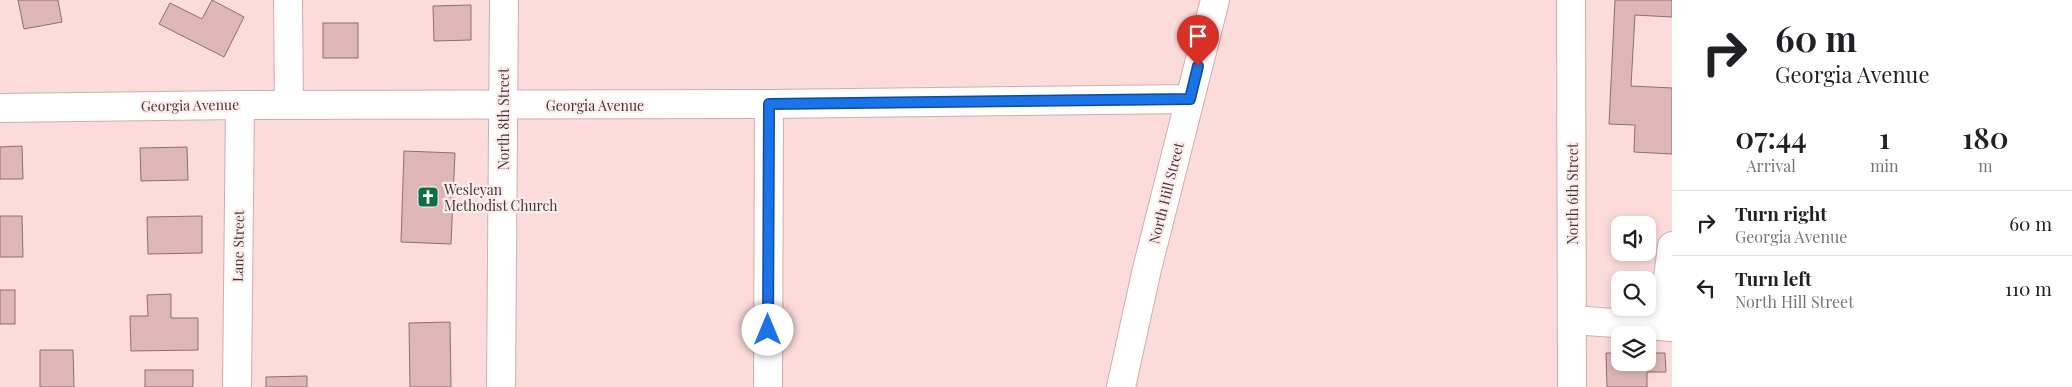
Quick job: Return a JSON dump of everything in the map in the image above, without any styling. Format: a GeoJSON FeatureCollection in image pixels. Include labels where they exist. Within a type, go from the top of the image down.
{"type":"FeatureCollection","features":[{"type":"Feature","properties":{"kind":"street"},"geometry":{"type":"LineString","coordinates":[[288,0],[289,104]]}},
{"type":"Feature","properties":{"kind":"street","name":"North 8th Street"},"geometry":{"type":"LineString","coordinates":[[501,387],[504,0]]}},
{"type":"Feature","properties":{"kind":"street","name":"North Hill Street"},"geometry":{"type":"LineString","coordinates":[[1121,387],[1147,269],[1214,0]]}},
{"type":"Feature","properties":{"kind":"street","name":"North 6th Street"},"geometry":{"type":"LineString","coordinates":[[1571,0],[1572,387]]}},
{"type":"Feature","properties":{"kind":"street","name":"Georgia Avenue"},"geometry":{"type":"LineString","coordinates":[[0,108],[240,104],[769,104],[1190,99]]}},
{"type":"Feature","properties":{"kind":"street","name":"Lane Street"},"geometry":{"type":"LineString","coordinates":[[237,387],[240,104]]}},
{"type":"Feature","properties":{"kind":"street"},"geometry":{"type":"LineString","coordinates":[[768,387],[769,104]]}},
{"type":"Feature","properties":{"kind":"street"},"geometry":{"type":"LineString","coordinates":[[1572,320],[1667,327],[1672,246]]}},
{"type":"Feature","properties":{"kind":"building"},"geometry":{"type":"Polygon","coordinates":[[[18,0],[58,0],[62,22],[24,29],[18,0]]]}},
{"type":"Feature","properties":{"kind":"building"},"geometry":{"type":"Polygon","coordinates":[[[212,0],[244,17],[224,57],[159,24],[170,3],[202,19],[212,0]]]}},
{"type":"Feature","properties":{"kind":"building"},"geometry":{"type":"Polygon","coordinates":[[[1615,0],[1672,0],[1672,17],[1635,15],[1631,86],[1672,88],[1672,154],[1634,152],[1635,125],[1609,124],[1615,0]]]}},
{"type":"Feature","properties":{"kind":"building"},"geometry":{"type":"Polygon","coordinates":[[[471,5],[471,40],[434,41],[433,6],[471,5]]]}},
{"type":"Feature","properties":{"kind":"building"},"geometry":{"type":"Polygon","coordinates":[[[323,23],[358,23],[358,58],[323,58],[323,23]]]}},
{"type":"Feature","properties":{"kind":"building"},"geometry":{"type":"Polygon","coordinates":[[[22,146],[23,179],[0,179],[0,147],[22,146]]]}},
{"type":"Feature","properties":{"kind":"building"},"geometry":{"type":"Polygon","coordinates":[[[187,147],[188,180],[141,181],[140,148],[187,147]]]}},
{"type":"Feature","properties":{"kind":"building","name":"Wesleyan Methodist Church"},"geometry":{"type":"Polygon","coordinates":[[[404,151],[455,153],[451,244],[401,242],[404,151]]]}},
{"type":"Feature","properties":{"kind":"building"},"geometry":{"type":"Polygon","coordinates":[[[0,216],[22,216],[23,257],[0,257],[0,216]]]}},
{"type":"Feature","properties":{"kind":"building"},"geometry":{"type":"Polygon","coordinates":[[[202,216],[202,253],[148,254],[147,217],[202,216]]]}},
{"type":"Feature","properties":{"kind":"building"},"geometry":{"type":"Polygon","coordinates":[[[0,290],[15,290],[15,324],[0,324],[0,290]]]}},
{"type":"Feature","properties":{"kind":"building"},"geometry":{"type":"Polygon","coordinates":[[[171,294],[171,318],[198,318],[198,350],[131,351],[130,316],[148,316],[147,295],[171,294]]]}},
{"type":"Feature","properties":{"kind":"building"},"geometry":{"type":"Polygon","coordinates":[[[450,322],[451,387],[410,387],[409,323],[450,322]]]}},
{"type":"Feature","properties":{"kind":"building"},"geometry":{"type":"Polygon","coordinates":[[[40,350],[73,350],[74,387],[40,387],[40,350]]]}},
{"type":"Feature","properties":{"kind":"building"},"geometry":{"type":"Polygon","coordinates":[[[1606,353],[1611,353],[1611,371],[1656,371],[1656,353],[1665,353],[1666,372],[1647,372],[1647,387],[1607,387],[1606,353]]]}},
{"type":"Feature","properties":{"kind":"building"},"geometry":{"type":"Polygon","coordinates":[[[145,370],[193,370],[193,387],[145,387],[145,370]]]}},
{"type":"Feature","properties":{"kind":"building"},"geometry":{"type":"Polygon","coordinates":[[[307,376],[307,387],[266,387],[266,377],[307,376]]]}},
{"type":"Feature","properties":{"kind":"place","name":"Wesleyan Methodist Church"},"geometry":{"type":"Point","coordinates":[428,197]}},
{"type":"Feature","properties":{"kind":"route"},"geometry":{"type":"LineString","coordinates":[[768,330],[769,104],[1190,99],[1198,66]]}}]}
